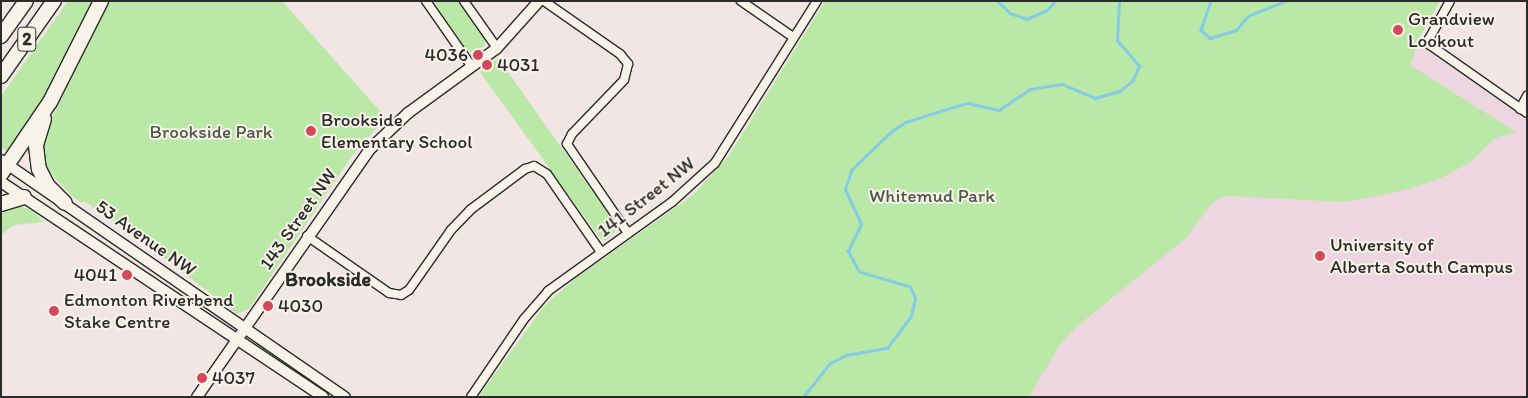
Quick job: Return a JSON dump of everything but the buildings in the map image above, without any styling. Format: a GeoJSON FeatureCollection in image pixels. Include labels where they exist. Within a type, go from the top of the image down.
{"type":"FeatureCollection","features":[{"type":"Feature","properties":{"kind":"highway","name":"2"},"geometry":{"type":"LineString","coordinates":[[1,36],[26,1]]}},
{"type":"Feature","properties":{"kind":"highway","name":"2"},"geometry":{"type":"LineString","coordinates":[[1,76],[54,1]]}},
{"type":"Feature","properties":{"kind":"highway"},"geometry":{"type":"LineString","coordinates":[[64,203],[47,185],[37,158],[38,139],[50,102],[101,1]]}},
{"type":"Feature","properties":{"kind":"highway"},"geometry":{"type":"LineString","coordinates":[[3,166],[50,102]]}},
{"type":"Feature","properties":{"kind":"highway"},"geometry":{"type":"LineString","coordinates":[[1,204],[24,197]]}},
{"type":"Feature","properties":{"kind":"street"},"geometry":{"type":"LineString","coordinates":[[426,1],[472,67]]}},
{"type":"Feature","properties":{"kind":"street"},"geometry":{"type":"LineString","coordinates":[[464,1],[497,48]]}},
{"type":"Feature","properties":{"kind":"street","name":"143 Street NW"},"geometry":{"type":"LineString","coordinates":[[197,397],[307,236],[378,140],[408,113],[497,48],[539,1]]}},
{"type":"Feature","properties":{"kind":"street"},"geometry":{"type":"LineString","coordinates":[[544,1],[620,54],[628,64],[624,80],[572,134],[567,144],[628,234]]}},
{"type":"Feature","properties":{"kind":"street"},"geometry":{"type":"LineString","coordinates":[[741,1],[794,37]]}},
{"type":"Feature","properties":{"kind":"street","name":"141 Street NW"},"geometry":{"type":"LineString","coordinates":[[471,397],[534,305],[562,280],[683,194],[715,163],[817,1]]}},
{"type":"Feature","properties":{"kind":"street"},"geometry":{"type":"LineString","coordinates":[[1450,1],[1428,42],[1523,111],[1527,96]]}},
{"type":"Feature","properties":{"kind":"street","name":"53 Avenue NW"},"geometry":{"type":"LineString","coordinates":[[3,166],[64,203],[245,327],[340,395]]}},
{"type":"Feature","properties":{"kind":"street"},"geometry":{"type":"LineString","coordinates":[[307,236],[389,293],[401,295],[411,288],[451,230],[470,210],[525,169],[537,167],[547,174],[601,252]]}},
{"type":"Feature","properties":{"kind":"street","name":"53 Avenue NW"},"geometry":{"type":"LineString","coordinates":[[1,182],[323,397]]}},
{"type":"Feature","properties":{"kind":"shaded area","name":"University of Alberta South Campus"},"geometry":{"type":"Polygon","coordinates":[[[1365,1],[1527,114],[1527,397],[998,397],[1365,1]]]}},
{"type":"Feature","properties":{"kind":"green space"},"geometry":{"type":"Polygon","coordinates":[[[68,1],[95,1],[33,120],[9,152],[1,147],[1,96],[68,1]]]}},
{"type":"Feature","properties":{"kind":"green space","name":"Brookside Park"},"geometry":{"type":"Polygon","coordinates":[[[108,1],[282,1],[386,118],[354,153],[249,309],[237,314],[155,251],[84,201],[82,203],[73,197],[46,168],[43,155],[43,136],[108,1]]]}},
{"type":"Feature","properties":{"kind":"green space"},"geometry":{"type":"Polygon","coordinates":[[[433,1],[459,1],[485,38],[485,45],[473,53],[466,49],[433,1]]]}},
{"type":"Feature","properties":{"kind":"green space","name":"Whitemud Park"},"geometry":{"type":"Polygon","coordinates":[[[825,1],[1440,1],[1419,39],[1410,65],[1516,132],[1495,138],[1471,162],[1437,180],[1393,193],[1343,202],[1230,196],[1220,198],[1211,204],[1186,238],[1075,328],[1059,346],[1029,397],[478,397],[545,305],[576,278],[693,195],[728,157],[825,1]]]}},
{"type":"Feature","properties":{"kind":"green space"},"geometry":{"type":"Polygon","coordinates":[[[498,58],[617,226],[614,233],[605,241],[599,237],[480,72],[498,58]]]}},
{"type":"Feature","properties":{"kind":"green space"},"geometry":{"type":"Polygon","coordinates":[[[17,205],[33,211],[44,222],[14,225],[1,235],[1,207],[17,205]]]}},
{"type":"Feature","properties":{"kind":"green space"},"geometry":{"type":"Polygon","coordinates":[[[251,340],[322,386],[326,393],[255,345],[251,340]]]}},
{"type":"Feature","properties":{"kind":"waterway"},"geometry":{"type":"LineString","coordinates":[[998,1],[1010,13],[1027,19],[1047,10],[1055,1]]}},
{"type":"Feature","properties":{"kind":"waterway"},"geometry":{"type":"LineString","coordinates":[[803,397],[830,363],[846,355],[887,348],[911,316],[915,298],[910,287],[859,272],[848,251],[861,224],[845,189],[852,169],[893,130],[906,122],[950,108],[968,103],[999,110],[1030,89],[1062,84],[1095,98],[1120,91],[1133,80],[1139,66],[1117,41],[1119,1]]}},
{"type":"Feature","properties":{"kind":"waterway"},"geometry":{"type":"LineString","coordinates":[[1211,1],[1201,30],[1210,38],[1236,30],[1248,16],[1285,1]]}},
{"type":"Feature","properties":{"kind":"place","name":"Grandview Lookout"},"geometry":{"type":"Point","coordinates":[1398,30]}},
{"type":"Feature","properties":{"kind":"place","name":"4036"},"geometry":{"type":"Point","coordinates":[478,55]}},
{"type":"Feature","properties":{"kind":"place","name":"4031"},"geometry":{"type":"Point","coordinates":[487,65]}},
{"type":"Feature","properties":{"kind":"place","name":"Brookside Elementary School"},"geometry":{"type":"Point","coordinates":[311,131]}},
{"type":"Feature","properties":{"kind":"place","name":"University of Alberta South Campus"},"geometry":{"type":"Point","coordinates":[1320,256]}},
{"type":"Feature","properties":{"kind":"place","name":"4041"},"geometry":{"type":"Point","coordinates":[127,275]}},
{"type":"Feature","properties":{"kind":"place","name":"4030"},"geometry":{"type":"Point","coordinates":[268,306]}},
{"type":"Feature","properties":{"kind":"place","name":"Edmonton Riverbend Stake Centre"},"geometry":{"type":"Point","coordinates":[54,311]}},
{"type":"Feature","properties":{"kind":"place","name":"4037"},"geometry":{"type":"Point","coordinates":[202,378]}},
{"type":"Feature","properties":{"kind":"district","name":"Brookside"},"geometry":{"type":"Point","coordinates":[328,279]}}]}
